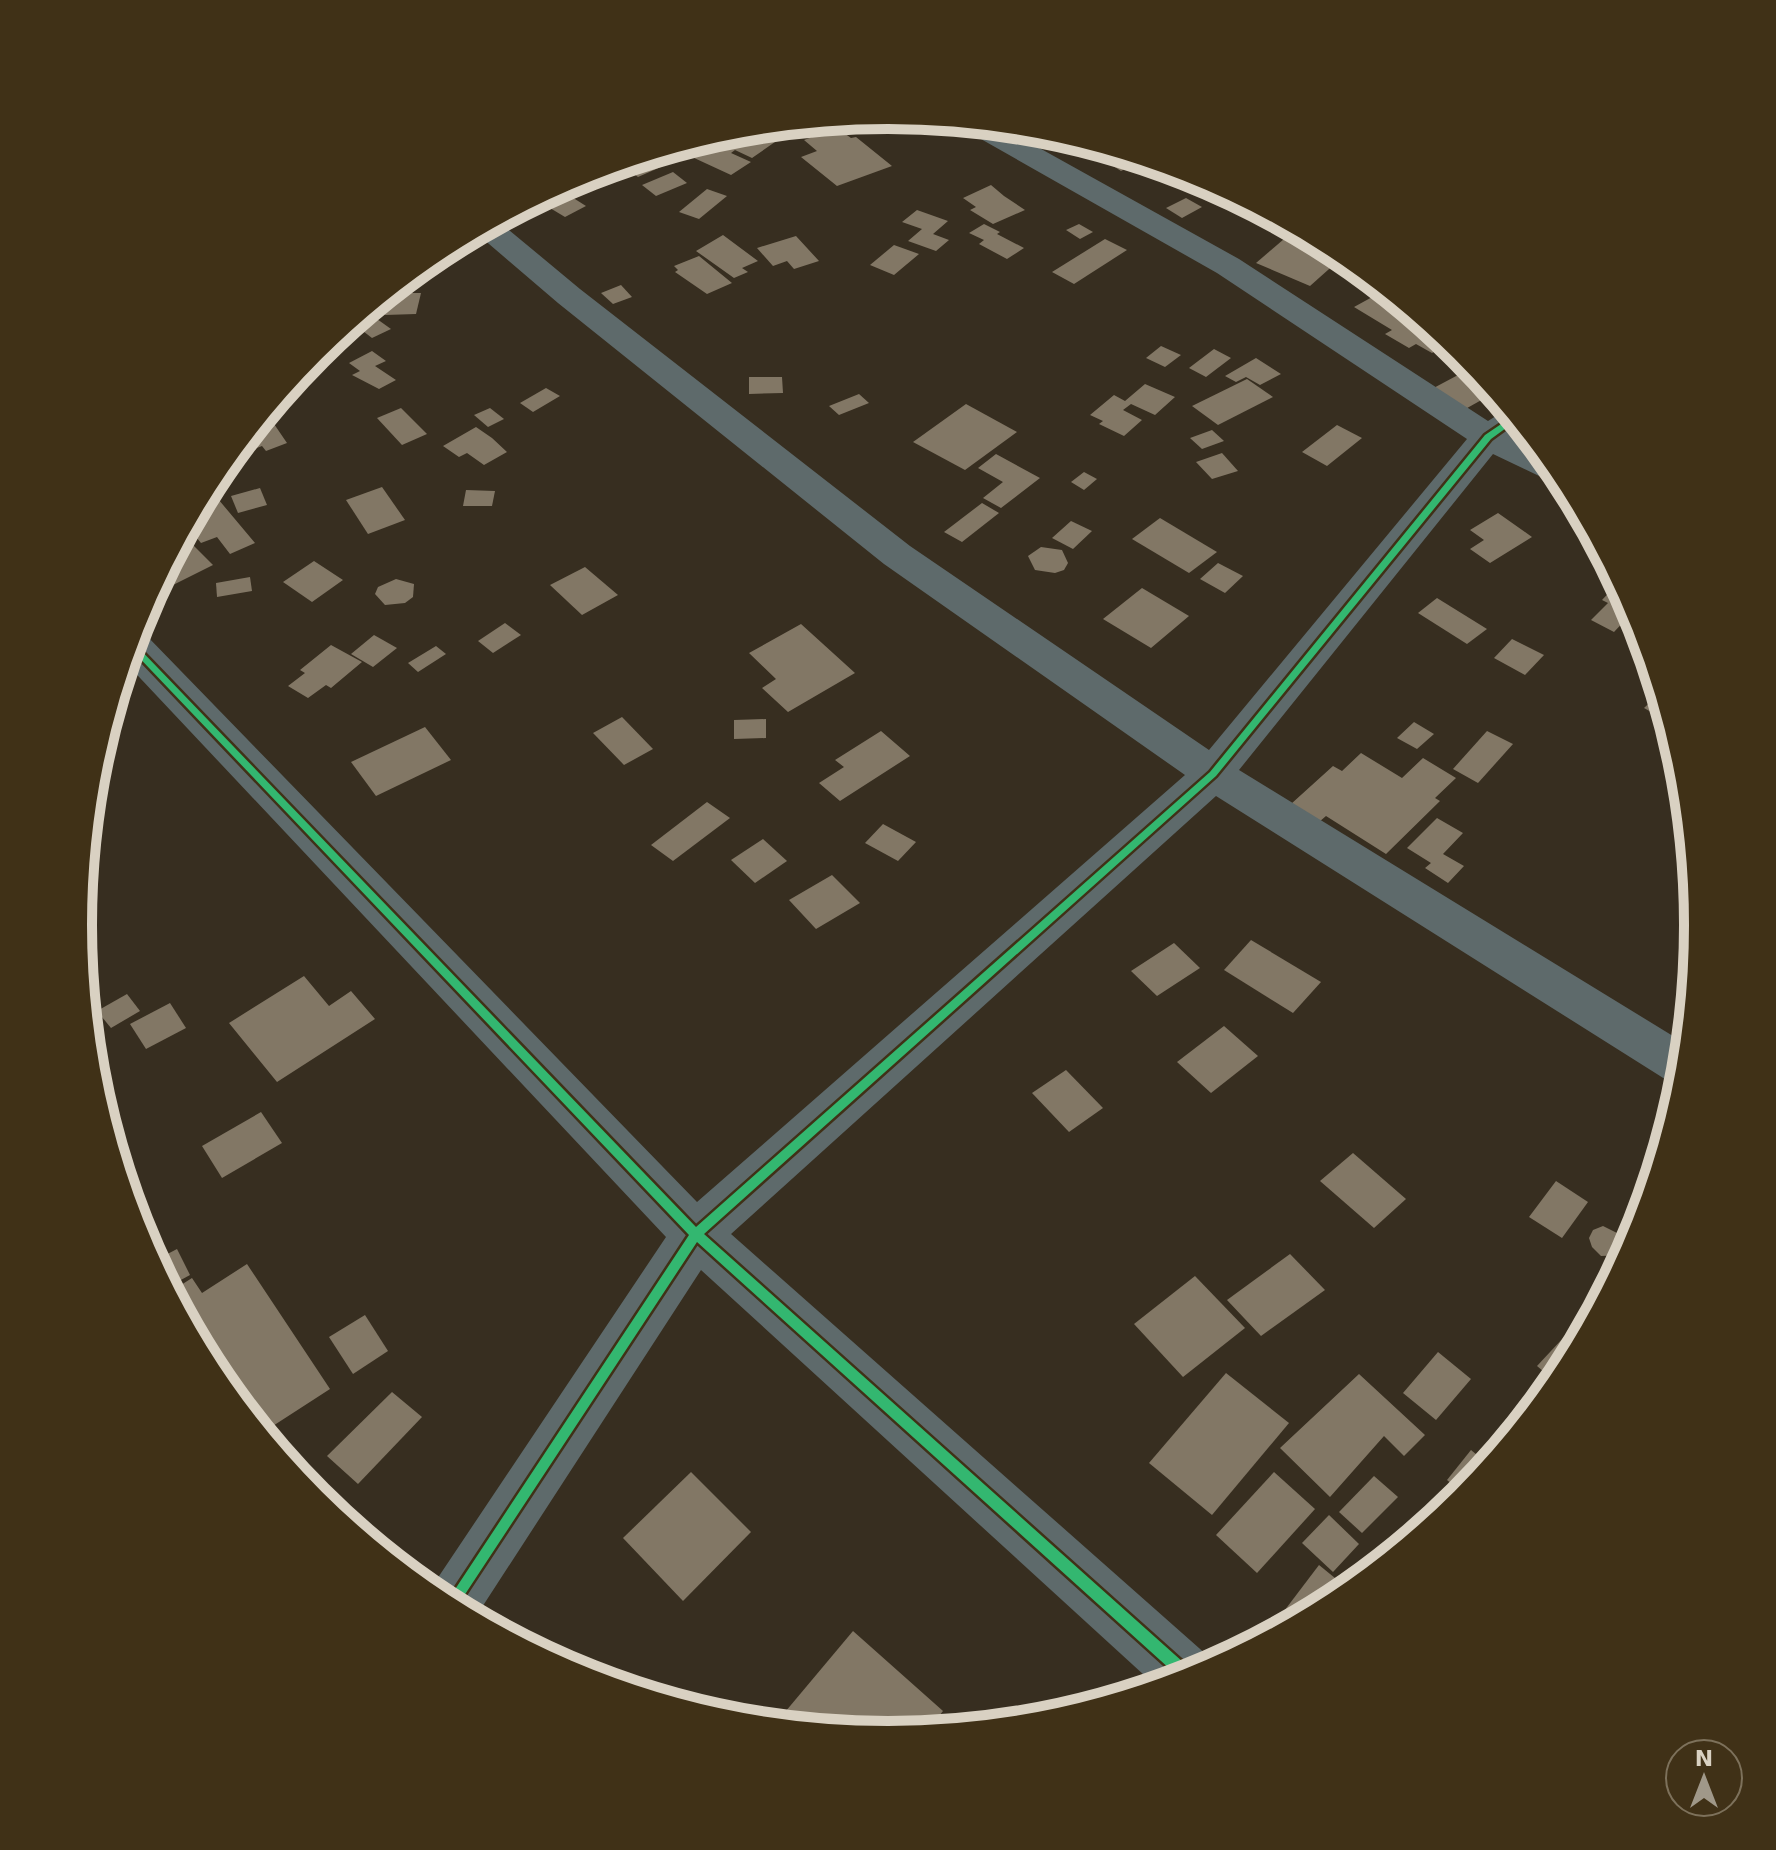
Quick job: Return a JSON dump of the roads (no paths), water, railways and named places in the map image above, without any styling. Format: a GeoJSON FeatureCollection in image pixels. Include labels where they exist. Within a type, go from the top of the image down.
{"type":"FeatureCollection","features":[{"type":"Feature","properties":{"kind":"street"},"geometry":{"type":"LineString","coordinates":[[1018,140],[1502,428],[1523,445]]}},
{"type":"Feature","properties":{"kind":"street"},"geometry":{"type":"LineString","coordinates":[[495,233],[569,296],[897,555],[1213,774],[1672,1060]]}},
{"type":"Feature","properties":{"kind":"street"},"geometry":{"type":"LineString","coordinates":[[458,1594],[696,1234],[1213,774],[1502,428]]}},
{"type":"Feature","properties":{"kind":"street"},"geometry":{"type":"LineString","coordinates":[[140,653],[696,1234],[1177,1666]]}}]}
